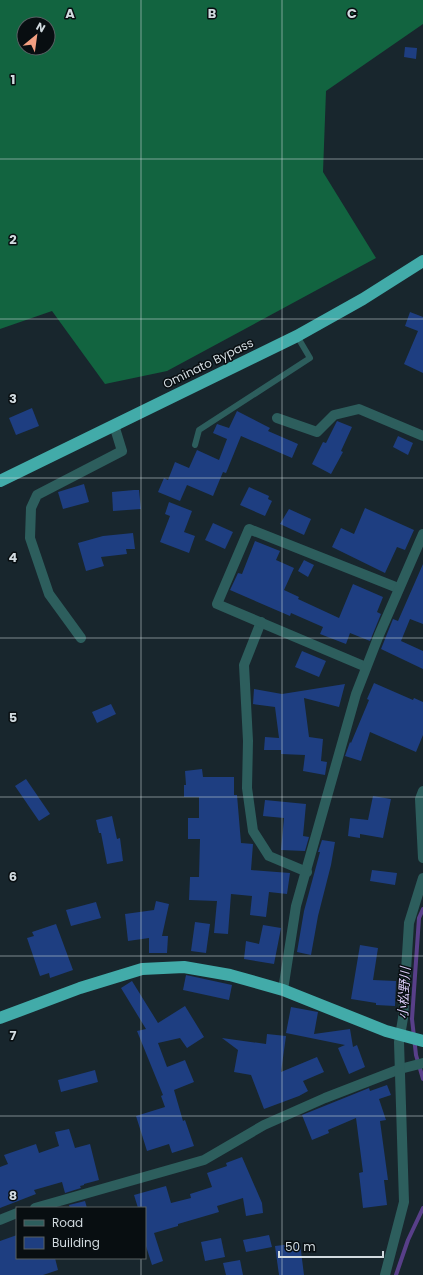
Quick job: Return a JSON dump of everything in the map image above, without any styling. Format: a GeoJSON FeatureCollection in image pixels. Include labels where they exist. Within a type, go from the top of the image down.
{"type":"FeatureCollection","features":[{"type":"Feature","properties":{"kind":"highway","name":"Ominato Bypass"},"geometry":{"type":"LineString","coordinates":[[0,481],[297,336],[363,299],[423,260]]}},
{"type":"Feature","properties":{"kind":"highway"},"geometry":{"type":"LineString","coordinates":[[0,1018],[80,988],[142,969],[184,967],[230,975],[283,990],[386,1031],[423,1041]]}},
{"type":"Feature","properties":{"kind":"street"},"geometry":{"type":"LineString","coordinates":[[277,418],[317,432],[334,416],[359,409],[423,436]]}},
{"type":"Feature","properties":{"kind":"street"},"geometry":{"type":"LineString","coordinates":[[81,638],[49,594],[30,538],[31,508],[37,495],[122,451],[114,425]]}},
{"type":"Feature","properties":{"kind":"street"},"geometry":{"type":"LineString","coordinates":[[366,667],[217,604],[250,529],[398,588]]}},
{"type":"Feature","properties":{"kind":"street"},"geometry":{"type":"LineString","coordinates":[[283,990],[296,906],[307,872],[356,694],[398,588],[423,534]]}},
{"type":"Feature","properties":{"kind":"street"},"geometry":{"type":"LineString","coordinates":[[261,622],[244,664],[248,740],[247,788],[253,831],[269,856],[307,872]]}},
{"type":"Feature","properties":{"kind":"street"},"geometry":{"type":"LineString","coordinates":[[423,791],[420,799],[423,858]]}},
{"type":"Feature","properties":{"kind":"street"},"geometry":{"type":"LineString","coordinates":[[385,1275],[404,1202],[398,1042],[403,1035],[409,923],[423,878]]}},
{"type":"Feature","properties":{"kind":"street"},"geometry":{"type":"LineString","coordinates":[[39,1207],[204,1160],[264,1125],[325,1098],[400,1069],[418,1065]]}},
{"type":"Feature","properties":{"kind":"street"},"geometry":{"type":"LineString","coordinates":[[0,1220],[16,1213]]}},
{"type":"Feature","properties":{"kind":"lane"},"geometry":{"type":"LineString","coordinates":[[195,445],[199,430],[310,358],[297,336]]}},
{"type":"Feature","properties":{"kind":"green space"},"geometry":{"type":"Polygon","coordinates":[[[0,0],[423,0],[423,24],[326,91],[323,172],[376,258],[167,371],[105,384],[52,311],[0,329],[0,0]]]}},
{"type":"Feature","properties":{"kind":"building"},"geometry":{"type":"Polygon","coordinates":[[[405,47],[417,48],[416,59],[404,57],[405,47]]]}},
{"type":"Feature","properties":{"kind":"building"},"geometry":{"type":"Polygon","coordinates":[[[410,312],[423,317],[423,373],[404,364],[418,331],[405,326],[410,312]]]}},
{"type":"Feature","properties":{"kind":"building"},"geometry":{"type":"Polygon","coordinates":[[[32,408],[39,426],[16,435],[9,418],[32,408]]]}},
{"type":"Feature","properties":{"kind":"building"},"geometry":{"type":"Polygon","coordinates":[[[237,411],[270,428],[268,431],[298,444],[292,458],[241,436],[226,473],[223,472],[213,496],[187,485],[180,501],[158,492],[164,478],[168,480],[175,462],[189,468],[197,450],[219,460],[227,439],[213,433],[217,424],[229,428],[237,411]]]}},
{"type":"Feature","properties":{"kind":"building"},"geometry":{"type":"Polygon","coordinates":[[[337,421],[352,427],[341,451],[343,452],[331,474],[312,464],[323,442],[326,443],[337,421]]]}},
{"type":"Feature","properties":{"kind":"building"},"geometry":{"type":"Polygon","coordinates":[[[398,436],[413,443],[408,455],[393,447],[398,436]]]}},
{"type":"Feature","properties":{"kind":"building"},"geometry":{"type":"Polygon","coordinates":[[[84,484],[89,502],[63,509],[58,492],[84,484]]]}},
{"type":"Feature","properties":{"kind":"building"},"geometry":{"type":"Polygon","coordinates":[[[249,487],[269,496],[268,499],[272,501],[265,516],[240,505],[249,487]]]}},
{"type":"Feature","properties":{"kind":"building"},"geometry":{"type":"Polygon","coordinates":[[[139,490],[141,509],[113,511],[112,492],[139,490]]]}},
{"type":"Feature","properties":{"kind":"building"},"geometry":{"type":"Polygon","coordinates":[[[169,502],[192,511],[184,532],[195,536],[189,553],[160,542],[170,516],[165,514],[169,502]]]}},
{"type":"Feature","properties":{"kind":"building"},"geometry":{"type":"Polygon","coordinates":[[[365,508],[414,530],[405,550],[397,547],[385,573],[332,547],[341,528],[354,534],[365,508]]]}},
{"type":"Feature","properties":{"kind":"building"},"geometry":{"type":"Polygon","coordinates":[[[289,509],[311,519],[304,535],[280,524],[289,509]]]}},
{"type":"Feature","properties":{"kind":"building"},"geometry":{"type":"Polygon","coordinates":[[[213,523],[233,532],[225,549],[205,540],[213,523]]]}},
{"type":"Feature","properties":{"kind":"building"},"geometry":{"type":"Polygon","coordinates":[[[133,533],[135,549],[126,549],[127,554],[101,557],[104,566],[86,571],[78,543],[103,536],[133,533]]]}},
{"type":"Feature","properties":{"kind":"building"},"geometry":{"type":"Polygon","coordinates":[[[255,541],[280,551],[276,560],[294,568],[284,590],[299,597],[298,599],[339,618],[353,584],[383,597],[377,612],[381,614],[370,641],[350,633],[346,644],[320,634],[323,627],[291,613],[290,616],[230,590],[238,573],[242,574],[255,541]]]}},
{"type":"Feature","properties":{"kind":"building"},"geometry":{"type":"Polygon","coordinates":[[[304,560],[314,565],[308,577],[298,571],[304,560]]]}},
{"type":"Feature","properties":{"kind":"building"},"geometry":{"type":"Polygon","coordinates":[[[423,564],[423,624],[410,619],[401,641],[423,651],[423,669],[381,649],[393,619],[398,621],[423,564]]]}},
{"type":"Feature","properties":{"kind":"building"},"geometry":{"type":"Polygon","coordinates":[[[302,651],[326,661],[319,677],[295,667],[302,651]]]}},
{"type":"Feature","properties":{"kind":"building"},"geometry":{"type":"Polygon","coordinates":[[[374,683],[413,700],[414,698],[423,702],[423,735],[416,752],[370,732],[361,761],[345,756],[369,700],[367,699],[374,683]]]}},
{"type":"Feature","properties":{"kind":"building"},"geometry":{"type":"Polygon","coordinates":[[[345,684],[339,707],[304,698],[309,737],[323,739],[321,761],[327,762],[325,775],[303,771],[305,755],[281,754],[281,750],[264,750],[265,737],[279,738],[275,707],[253,704],[254,689],[282,694],[345,684]]]}},
{"type":"Feature","properties":{"kind":"building"},"geometry":{"type":"Polygon","coordinates":[[[111,704],[116,714],[97,723],[92,712],[111,704]]]}},
{"type":"Feature","properties":{"kind":"building"},"geometry":{"type":"Polygon","coordinates":[[[202,769],[203,777],[234,777],[234,795],[237,795],[241,843],[253,844],[251,870],[290,873],[287,894],[269,892],[266,917],[250,915],[252,896],[231,894],[228,934],[214,933],[217,901],[189,900],[190,877],[199,877],[200,839],[188,839],[188,818],[199,818],[199,797],[184,797],[184,785],[186,785],[185,771],[202,769]]]}},
{"type":"Feature","properties":{"kind":"building"},"geometry":{"type":"Polygon","coordinates":[[[26,779],[50,814],[39,821],[15,786],[26,779]]]}},
{"type":"Feature","properties":{"kind":"building"},"geometry":{"type":"Polygon","coordinates":[[[373,796],[391,799],[383,838],[360,834],[360,838],[348,836],[350,818],[368,820],[373,796]]]}},
{"type":"Feature","properties":{"kind":"building"},"geometry":{"type":"Polygon","coordinates":[[[265,800],[306,804],[303,836],[309,837],[305,851],[281,850],[284,818],[263,816],[265,800]]]}},
{"type":"Feature","properties":{"kind":"building"},"geometry":{"type":"Polygon","coordinates":[[[112,816],[117,839],[120,838],[123,861],[107,864],[101,833],[99,833],[96,820],[112,816]]]}},
{"type":"Feature","properties":{"kind":"building"},"geometry":{"type":"Polygon","coordinates":[[[322,840],[335,842],[331,865],[318,916],[311,955],[297,952],[304,911],[322,840]]]}},
{"type":"Feature","properties":{"kind":"building"},"geometry":{"type":"Polygon","coordinates":[[[372,870],[397,873],[395,885],[370,881],[372,870]]]}},
{"type":"Feature","properties":{"kind":"building"},"geometry":{"type":"Polygon","coordinates":[[[156,901],[169,904],[162,936],[168,936],[167,953],[149,953],[149,938],[128,941],[125,914],[154,910],[156,901]]]}},
{"type":"Feature","properties":{"kind":"building"},"geometry":{"type":"Polygon","coordinates":[[[96,902],[101,918],[71,926],[66,910],[96,902]]]}},
{"type":"Feature","properties":{"kind":"building"},"geometry":{"type":"Polygon","coordinates":[[[195,922],[210,924],[206,953],[191,951],[195,922]]]}},
{"type":"Feature","properties":{"kind":"building"},"geometry":{"type":"Polygon","coordinates":[[[56,924],[73,970],[50,978],[49,973],[40,976],[27,938],[34,936],[32,932],[56,924]]]}},
{"type":"Feature","properties":{"kind":"building"},"geometry":{"type":"Polygon","coordinates":[[[263,925],[281,928],[274,964],[244,959],[246,941],[259,944],[263,925]]]}},
{"type":"Feature","properties":{"kind":"building"},"geometry":{"type":"Polygon","coordinates":[[[360,945],[378,948],[373,980],[396,981],[395,1006],[376,1005],[376,1003],[351,999],[360,945]]]}},
{"type":"Feature","properties":{"kind":"building"},"geometry":{"type":"Polygon","coordinates":[[[186,975],[232,985],[229,1000],[183,990],[186,975]]]}},
{"type":"Feature","properties":{"kind":"building"},"geometry":{"type":"Polygon","coordinates":[[[132,981],[158,1023],[185,1006],[204,1037],[187,1048],[180,1038],[158,1043],[167,1067],[185,1060],[194,1082],[174,1090],[183,1121],[185,1120],[194,1146],[172,1153],[169,1144],[147,1151],[136,1116],[165,1107],[161,1096],[163,1095],[137,1031],[146,1029],[121,988],[132,981]]]}},
{"type":"Feature","properties":{"kind":"building"},"geometry":{"type":"Polygon","coordinates":[[[291,1007],[318,1012],[314,1034],[350,1029],[353,1047],[357,1045],[365,1067],[349,1074],[338,1048],[345,1045],[286,1033],[291,1007]]]}},
{"type":"Feature","properties":{"kind":"building"},"geometry":{"type":"Polygon","coordinates":[[[267,1034],[286,1036],[281,1072],[317,1057],[324,1072],[303,1081],[308,1091],[299,1096],[264,1109],[251,1075],[234,1072],[238,1050],[222,1038],[266,1044],[267,1034]]]}},
{"type":"Feature","properties":{"kind":"building"},"geometry":{"type":"Polygon","coordinates":[[[95,1070],[98,1082],[61,1092],[58,1080],[95,1070]]]}},
{"type":"Feature","properties":{"kind":"building"},"geometry":{"type":"Polygon","coordinates":[[[387,1085],[391,1095],[379,1099],[386,1120],[380,1121],[388,1180],[384,1180],[387,1205],[363,1208],[359,1173],[363,1172],[356,1118],[328,1130],[329,1133],[312,1140],[302,1115],[369,1088],[370,1091],[387,1085]]]}},
{"type":"Feature","properties":{"kind":"building"},"geometry":{"type":"Polygon","coordinates":[[[69,1129],[75,1148],[90,1144],[99,1180],[84,1184],[80,1186],[81,1188],[65,1193],[62,1182],[34,1190],[36,1194],[0,1208],[0,1167],[8,1164],[4,1155],[36,1144],[39,1153],[59,1146],[55,1132],[69,1129]]]}},
{"type":"Feature","properties":{"kind":"building"},"geometry":{"type":"Polygon","coordinates":[[[242,1157],[262,1203],[263,1213],[246,1216],[243,1198],[217,1206],[219,1212],[154,1233],[163,1261],[152,1265],[146,1246],[146,1207],[138,1207],[134,1195],[166,1186],[171,1203],[191,1198],[190,1194],[212,1187],[207,1173],[227,1166],[226,1163],[242,1157]]]}},
{"type":"Feature","properties":{"kind":"building"},"geometry":{"type":"Polygon","coordinates":[[[85,1201],[87,1207],[70,1207],[69,1205],[85,1201]]]}},
{"type":"Feature","properties":{"kind":"building"},"geometry":{"type":"Polygon","coordinates":[[[16,1235],[16,1259],[55,1259],[58,1270],[43,1275],[0,1275],[0,1241],[16,1235]]]}},
{"type":"Feature","properties":{"kind":"building"},"geometry":{"type":"Polygon","coordinates":[[[269,1235],[272,1247],[246,1252],[243,1240],[269,1235]]]}},
{"type":"Feature","properties":{"kind":"building"},"geometry":{"type":"Polygon","coordinates":[[[221,1238],[225,1257],[205,1261],[201,1242],[221,1238]]]}},
{"type":"Feature","properties":{"kind":"building"},"geometry":{"type":"Polygon","coordinates":[[[300,1243],[304,1275],[279,1275],[275,1246],[300,1243]]]}},
{"type":"Feature","properties":{"kind":"building"},"geometry":{"type":"Polygon","coordinates":[[[240,1260],[243,1275],[226,1275],[223,1263],[240,1260]]]}},
{"type":"Feature","properties":{"kind":"waterway","name":"小松野川"},"geometry":{"type":"LineString","coordinates":[[423,909],[419,918],[412,1019],[416,1055],[423,1079]]}},
{"type":"Feature","properties":{"kind":"waterway","name":"小松野川"},"geometry":{"type":"LineString","coordinates":[[396,1275],[408,1240],[423,1208]]}}]}
